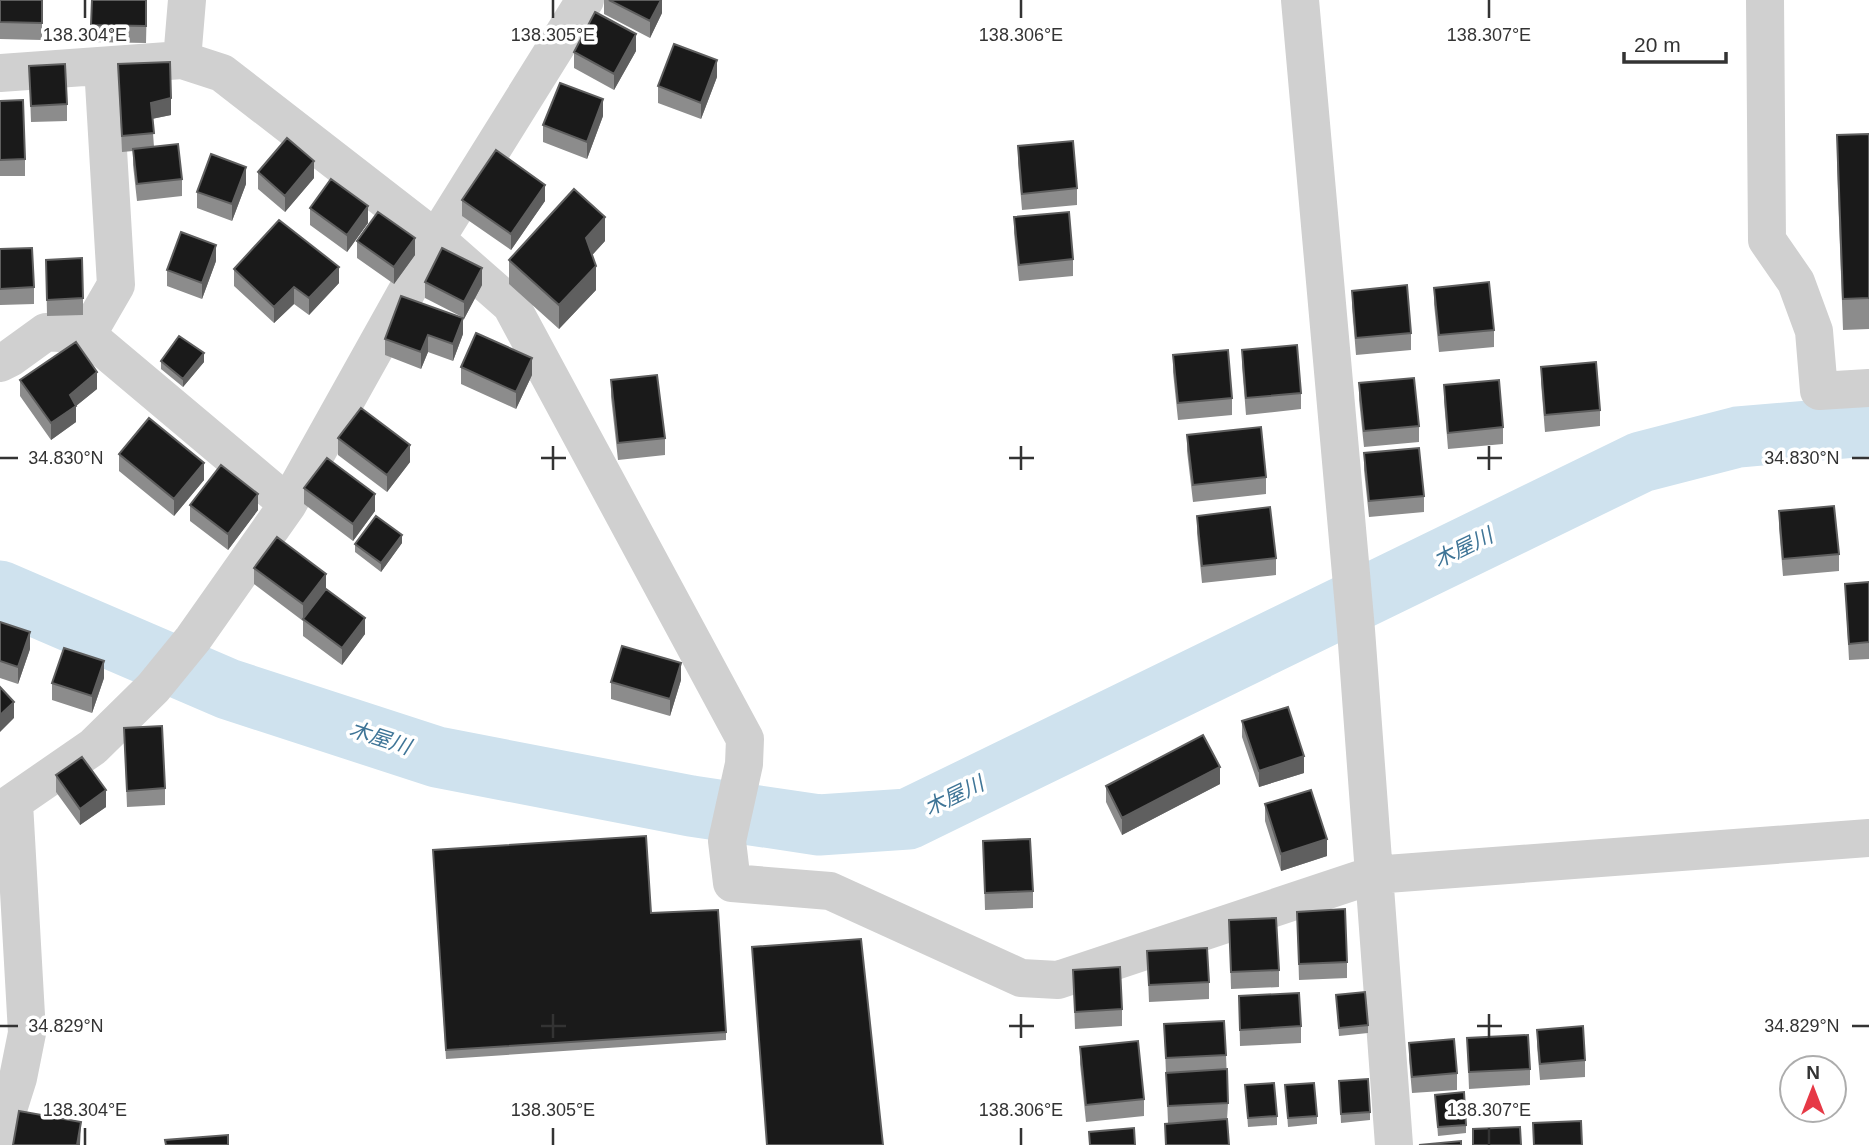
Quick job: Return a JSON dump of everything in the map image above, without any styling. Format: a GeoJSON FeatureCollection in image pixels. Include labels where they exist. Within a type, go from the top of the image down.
{"type":"FeatureCollection","features":[{"type":"Feature","properties":{"kind":"street"},"geometry":{"type":"LineString","coordinates":[[182,60],[187,0]]}},
{"type":"Feature","properties":{"kind":"street"},"geometry":{"type":"LineString","coordinates":[[0,1135],[18,1078],[27,1033],[7,807],[93,747],[153,688],[193,639],[288,504],[436,239],[585,0]]}},
{"type":"Feature","properties":{"kind":"street"},"geometry":{"type":"LineString","coordinates":[[1300,0],[1356,630],[1394,1145]]}},
{"type":"Feature","properties":{"kind":"street"},"geometry":{"type":"LineString","coordinates":[[1765,0],[1767,240],[1796,282],[1814,331],[1819,391],[1869,388]]}},
{"type":"Feature","properties":{"kind":"street"},"geometry":{"type":"LineString","coordinates":[[0,73],[182,60],[222,73],[436,239],[511,305],[745,739],[744,764],[727,841],[732,883],[830,891],[1021,978],[1058,980],[1373,875],[1869,838]]}},
{"type":"Feature","properties":{"kind":"street"},"geometry":{"type":"LineString","coordinates":[[87,335],[116,285],[103,66]]}},
{"type":"Feature","properties":{"kind":"street"},"geometry":{"type":"LineString","coordinates":[[0,363],[46,332],[87,335],[288,504]]}},
{"type":"Feature","properties":{"kind":"building"},"geometry":{"type":"Polygon","coordinates":[[[0,0],[42,0],[42,23],[0,22],[0,0]]]}},
{"type":"Feature","properties":{"kind":"building"},"geometry":{"type":"Polygon","coordinates":[[[92,0],[146,0],[146,26],[91,25],[92,0]]]}},
{"type":"Feature","properties":{"kind":"building"},"geometry":{"type":"Polygon","coordinates":[[[609,0],[661,0],[650,21],[609,0]]]}},
{"type":"Feature","properties":{"kind":"building"},"geometry":{"type":"Polygon","coordinates":[[[595,12],[636,34],[614,74],[574,52],[595,12]]]}},
{"type":"Feature","properties":{"kind":"building"},"geometry":{"type":"Polygon","coordinates":[[[674,44],[717,60],[701,103],[658,86],[674,44]]]}},
{"type":"Feature","properties":{"kind":"building"},"geometry":{"type":"Polygon","coordinates":[[[170,62],[171,98],[151,103],[154,133],[122,136],[118,64],[170,62]]]}},
{"type":"Feature","properties":{"kind":"building"},"geometry":{"type":"Polygon","coordinates":[[[65,64],[67,104],[31,106],[29,66],[65,64]]]}},
{"type":"Feature","properties":{"kind":"building"},"geometry":{"type":"Polygon","coordinates":[[[560,83],[603,99],[587,142],[543,125],[560,83]]]}},
{"type":"Feature","properties":{"kind":"building"},"geometry":{"type":"Polygon","coordinates":[[[23,100],[25,159],[0,160],[0,101],[23,100]]]}},
{"type":"Feature","properties":{"kind":"building"},"geometry":{"type":"Polygon","coordinates":[[[1869,134],[1869,298],[1843,299],[1837,135],[1869,134]]]}},
{"type":"Feature","properties":{"kind":"building"},"geometry":{"type":"Polygon","coordinates":[[[287,138],[314,161],[285,196],[258,172],[287,138]]]}},
{"type":"Feature","properties":{"kind":"building"},"geometry":{"type":"Polygon","coordinates":[[[1073,141],[1077,188],[1022,194],[1018,146],[1073,141]]]}},
{"type":"Feature","properties":{"kind":"building"},"geometry":{"type":"Polygon","coordinates":[[[178,144],[182,179],[137,184],[133,149],[178,144]]]}},
{"type":"Feature","properties":{"kind":"building"},"geometry":{"type":"Polygon","coordinates":[[[496,150],[545,185],[511,234],[462,200],[496,150]]]}},
{"type":"Feature","properties":{"kind":"building"},"geometry":{"type":"Polygon","coordinates":[[[211,154],[246,167],[232,204],[197,192],[211,154]]]}},
{"type":"Feature","properties":{"kind":"building"},"geometry":{"type":"Polygon","coordinates":[[[331,179],[368,206],[347,235],[310,208],[331,179]]]}},
{"type":"Feature","properties":{"kind":"building"},"geometry":{"type":"Polygon","coordinates":[[[574,189],[605,217],[586,238],[596,266],[559,305],[509,260],[574,189]]]}},
{"type":"Feature","properties":{"kind":"building"},"geometry":{"type":"Polygon","coordinates":[[[378,212],[415,238],[394,267],[357,241],[378,212]]]}},
{"type":"Feature","properties":{"kind":"building"},"geometry":{"type":"Polygon","coordinates":[[[1069,212],[1073,259],[1019,265],[1014,217],[1069,212]]]}},
{"type":"Feature","properties":{"kind":"building"},"geometry":{"type":"Polygon","coordinates":[[[279,220],[339,267],[309,298],[294,287],[274,307],[234,269],[279,220]]]}},
{"type":"Feature","properties":{"kind":"building"},"geometry":{"type":"Polygon","coordinates":[[[181,232],[216,245],[202,283],[167,270],[181,232]]]}},
{"type":"Feature","properties":{"kind":"building"},"geometry":{"type":"Polygon","coordinates":[[[32,248],[34,287],[0,289],[0,249],[32,248]]]}},
{"type":"Feature","properties":{"kind":"building"},"geometry":{"type":"Polygon","coordinates":[[[442,248],[482,268],[464,302],[425,282],[442,248]]]}},
{"type":"Feature","properties":{"kind":"building"},"geometry":{"type":"Polygon","coordinates":[[[82,258],[83,298],[47,300],[46,260],[82,258]]]}},
{"type":"Feature","properties":{"kind":"building"},"geometry":{"type":"Polygon","coordinates":[[[1489,282],[1494,330],[1439,335],[1434,288],[1489,282]]]}},
{"type":"Feature","properties":{"kind":"building"},"geometry":{"type":"Polygon","coordinates":[[[1407,285],[1411,333],[1356,338],[1352,291],[1407,285]]]}},
{"type":"Feature","properties":{"kind":"building"},"geometry":{"type":"Polygon","coordinates":[[[401,296],[463,318],[453,344],[428,335],[421,352],[385,339],[401,296]]]}},
{"type":"Feature","properties":{"kind":"building"},"geometry":{"type":"Polygon","coordinates":[[[476,333],[532,358],[516,392],[461,367],[476,333]]]}},
{"type":"Feature","properties":{"kind":"building"},"geometry":{"type":"Polygon","coordinates":[[[179,336],[204,353],[183,379],[161,361],[179,336]]]}},
{"type":"Feature","properties":{"kind":"building"},"geometry":{"type":"Polygon","coordinates":[[[76,342],[97,372],[70,395],[76,406],[51,423],[20,380],[76,342]]]}},
{"type":"Feature","properties":{"kind":"building"},"geometry":{"type":"Polygon","coordinates":[[[1297,345],[1301,393],[1246,398],[1242,350],[1297,345]]]}},
{"type":"Feature","properties":{"kind":"building"},"geometry":{"type":"Polygon","coordinates":[[[1228,350],[1232,398],[1178,403],[1173,355],[1228,350]]]}},
{"type":"Feature","properties":{"kind":"building"},"geometry":{"type":"Polygon","coordinates":[[[1596,362],[1600,410],[1545,415],[1541,367],[1596,362]]]}},
{"type":"Feature","properties":{"kind":"building"},"geometry":{"type":"Polygon","coordinates":[[[657,375],[665,438],[618,443],[611,380],[657,375]]]}},
{"type":"Feature","properties":{"kind":"building"},"geometry":{"type":"Polygon","coordinates":[[[1414,378],[1419,426],[1364,431],[1359,383],[1414,378]]]}},
{"type":"Feature","properties":{"kind":"building"},"geometry":{"type":"Polygon","coordinates":[[[1499,380],[1503,427],[1448,433],[1444,385],[1499,380]]]}},
{"type":"Feature","properties":{"kind":"building"},"geometry":{"type":"Polygon","coordinates":[[[361,408],[410,445],[387,475],[338,438],[361,408]]]}},
{"type":"Feature","properties":{"kind":"building"},"geometry":{"type":"Polygon","coordinates":[[[149,418],[204,463],[174,499],[119,454],[149,418]]]}},
{"type":"Feature","properties":{"kind":"building"},"geometry":{"type":"Polygon","coordinates":[[[1261,427],[1266,477],[1193,485],[1187,435],[1261,427]]]}},
{"type":"Feature","properties":{"kind":"building"},"geometry":{"type":"Polygon","coordinates":[[[1419,448],[1424,496],[1369,501],[1364,453],[1419,448]]]}},
{"type":"Feature","properties":{"kind":"building"},"geometry":{"type":"Polygon","coordinates":[[[327,458],[375,494],[353,524],[304,488],[327,458]]]}},
{"type":"Feature","properties":{"kind":"building"},"geometry":{"type":"Polygon","coordinates":[[[221,465],[258,494],[228,534],[190,505],[221,465]]]}},
{"type":"Feature","properties":{"kind":"building"},"geometry":{"type":"Polygon","coordinates":[[[1834,506],[1839,554],[1783,559],[1779,511],[1834,506]]]}},
{"type":"Feature","properties":{"kind":"building"},"geometry":{"type":"Polygon","coordinates":[[[1270,507],[1276,558],[1202,566],[1197,516],[1270,507]]]}},
{"type":"Feature","properties":{"kind":"building"},"geometry":{"type":"Polygon","coordinates":[[[376,516],[402,535],[381,563],[355,544],[376,516]]]}},
{"type":"Feature","properties":{"kind":"building"},"geometry":{"type":"Polygon","coordinates":[[[277,537],[326,574],[303,604],[254,568],[277,537]]]}},
{"type":"Feature","properties":{"kind":"building"},"geometry":{"type":"Polygon","coordinates":[[[1869,582],[1869,642],[1849,644],[1845,584],[1869,582]]]}},
{"type":"Feature","properties":{"kind":"building"},"geometry":{"type":"Polygon","coordinates":[[[326,589],[365,618],[342,648],[303,619],[326,589]]]}},
{"type":"Feature","properties":{"kind":"building"},"geometry":{"type":"Polygon","coordinates":[[[0,622],[30,632],[18,667],[0,661],[0,622]]]}},
{"type":"Feature","properties":{"kind":"building"},"geometry":{"type":"Polygon","coordinates":[[[622,646],[681,663],[670,699],[611,682],[622,646]]]}},
{"type":"Feature","properties":{"kind":"building"},"geometry":{"type":"Polygon","coordinates":[[[64,648],[104,661],[92,696],[52,683],[64,648]]]}},
{"type":"Feature","properties":{"kind":"building"},"geometry":{"type":"Polygon","coordinates":[[[0,687],[14,702],[0,715],[0,687]]]}},
{"type":"Feature","properties":{"kind":"building"},"geometry":{"type":"Polygon","coordinates":[[[1288,707],[1304,756],[1259,771],[1242,721],[1288,707]]]}},
{"type":"Feature","properties":{"kind":"building"},"geometry":{"type":"Polygon","coordinates":[[[162,726],[165,788],[127,791],[124,728],[162,726]]]}},
{"type":"Feature","properties":{"kind":"building"},"geometry":{"type":"Polygon","coordinates":[[[1203,735],[1220,767],[1122,818],[1106,786],[1203,735]]]}},
{"type":"Feature","properties":{"kind":"building"},"geometry":{"type":"Polygon","coordinates":[[[82,757],[106,790],[80,809],[56,775],[82,757]]]}},
{"type":"Feature","properties":{"kind":"building"},"geometry":{"type":"Polygon","coordinates":[[[1311,790],[1327,839],[1281,854],[1265,804],[1311,790]]]}},
{"type":"Feature","properties":{"kind":"building"},"geometry":{"type":"Polygon","coordinates":[[[646,836],[651,913],[718,910],[726,1032],[446,1050],[433,850],[646,836]]]}},
{"type":"Feature","properties":{"kind":"building"},"geometry":{"type":"Polygon","coordinates":[[[1030,839],[1033,891],[985,893],[983,841],[1030,839]]]}},
{"type":"Feature","properties":{"kind":"building"},"geometry":{"type":"Polygon","coordinates":[[[1345,909],[1347,962],[1299,964],[1297,912],[1345,909]]]}},
{"type":"Feature","properties":{"kind":"building"},"geometry":{"type":"Polygon","coordinates":[[[1276,918],[1279,970],[1231,972],[1229,920],[1276,918]]]}},
{"type":"Feature","properties":{"kind":"building"},"geometry":{"type":"Polygon","coordinates":[[[861,939],[883,1145],[767,1145],[752,947],[861,939]]]}},
{"type":"Feature","properties":{"kind":"building"},"geometry":{"type":"Polygon","coordinates":[[[1207,948],[1209,982],[1149,985],[1147,951],[1207,948]]]}},
{"type":"Feature","properties":{"kind":"building"},"geometry":{"type":"Polygon","coordinates":[[[1120,967],[1122,1009],[1075,1012],[1073,970],[1120,967]]]}},
{"type":"Feature","properties":{"kind":"building"},"geometry":{"type":"Polygon","coordinates":[[[1365,992],[1368,1025],[1339,1028],[1336,995],[1365,992]]]}},
{"type":"Feature","properties":{"kind":"building"},"geometry":{"type":"Polygon","coordinates":[[[1299,993],[1301,1026],[1240,1030],[1239,996],[1299,993]]]}},
{"type":"Feature","properties":{"kind":"building"},"geometry":{"type":"Polygon","coordinates":[[[1224,1021],[1226,1055],[1166,1058],[1164,1024],[1224,1021]]]}},
{"type":"Feature","properties":{"kind":"building"},"geometry":{"type":"Polygon","coordinates":[[[1583,1026],[1585,1060],[1540,1064],[1537,1030],[1583,1026]]]}},
{"type":"Feature","properties":{"kind":"building"},"geometry":{"type":"Polygon","coordinates":[[[1528,1035],[1530,1069],[1469,1072],[1467,1038],[1528,1035]]]}},
{"type":"Feature","properties":{"kind":"building"},"geometry":{"type":"Polygon","coordinates":[[[1454,1039],[1457,1073],[1412,1077],[1409,1043],[1454,1039]]]}},
{"type":"Feature","properties":{"kind":"building"},"geometry":{"type":"Polygon","coordinates":[[[1138,1041],[1144,1099],[1086,1105],[1080,1047],[1138,1041]]]}},
{"type":"Feature","properties":{"kind":"building"},"geometry":{"type":"Polygon","coordinates":[[[1227,1069],[1228,1103],[1168,1106],[1166,1073],[1227,1069]]]}},
{"type":"Feature","properties":{"kind":"building"},"geometry":{"type":"Polygon","coordinates":[[[1368,1079],[1370,1112],[1341,1114],[1339,1081],[1368,1079]]]}},
{"type":"Feature","properties":{"kind":"building"},"geometry":{"type":"Polygon","coordinates":[[[1274,1083],[1277,1116],[1248,1118],[1245,1085],[1274,1083]]]}},
{"type":"Feature","properties":{"kind":"building"},"geometry":{"type":"Polygon","coordinates":[[[1314,1083],[1317,1116],[1288,1118],[1285,1085],[1314,1083]]]}},
{"type":"Feature","properties":{"kind":"building"},"geometry":{"type":"Polygon","coordinates":[[[1464,1092],[1466,1125],[1438,1127],[1435,1095],[1464,1092]]]}},
{"type":"Feature","properties":{"kind":"building"},"geometry":{"type":"Polygon","coordinates":[[[19,1111],[81,1122],[77,1145],[13,1145],[19,1111]]]}},
{"type":"Feature","properties":{"kind":"building"},"geometry":{"type":"Polygon","coordinates":[[[1227,1119],[1229,1145],[1166,1145],[1165,1124],[1227,1119]]]}},
{"type":"Feature","properties":{"kind":"building"},"geometry":{"type":"Polygon","coordinates":[[[1581,1121],[1582,1145],[1534,1145],[1533,1123],[1581,1121]]]}},
{"type":"Feature","properties":{"kind":"building"},"geometry":{"type":"Polygon","coordinates":[[[1520,1127],[1521,1145],[1473,1145],[1473,1129],[1520,1127]]]}},
{"type":"Feature","properties":{"kind":"building"},"geometry":{"type":"Polygon","coordinates":[[[1134,1128],[1135,1145],[1090,1145],[1089,1132],[1134,1128]]]}},
{"type":"Feature","properties":{"kind":"building"},"geometry":{"type":"Polygon","coordinates":[[[228,1135],[228,1145],[166,1145],[165,1140],[228,1135]]]}},
{"type":"Feature","properties":{"kind":"building"},"geometry":{"type":"Polygon","coordinates":[[[1461,1141],[1461,1145],[1419,1145],[1461,1141]]]}},
{"type":"Feature","properties":{"kind":"waterway","name":"木屋川"},"geometry":{"type":"LineString","coordinates":[[0,591],[228,689],[437,757],[691,806],[819,825],[908,819],[1641,462],[1738,437],[1869,426]]}}]}
